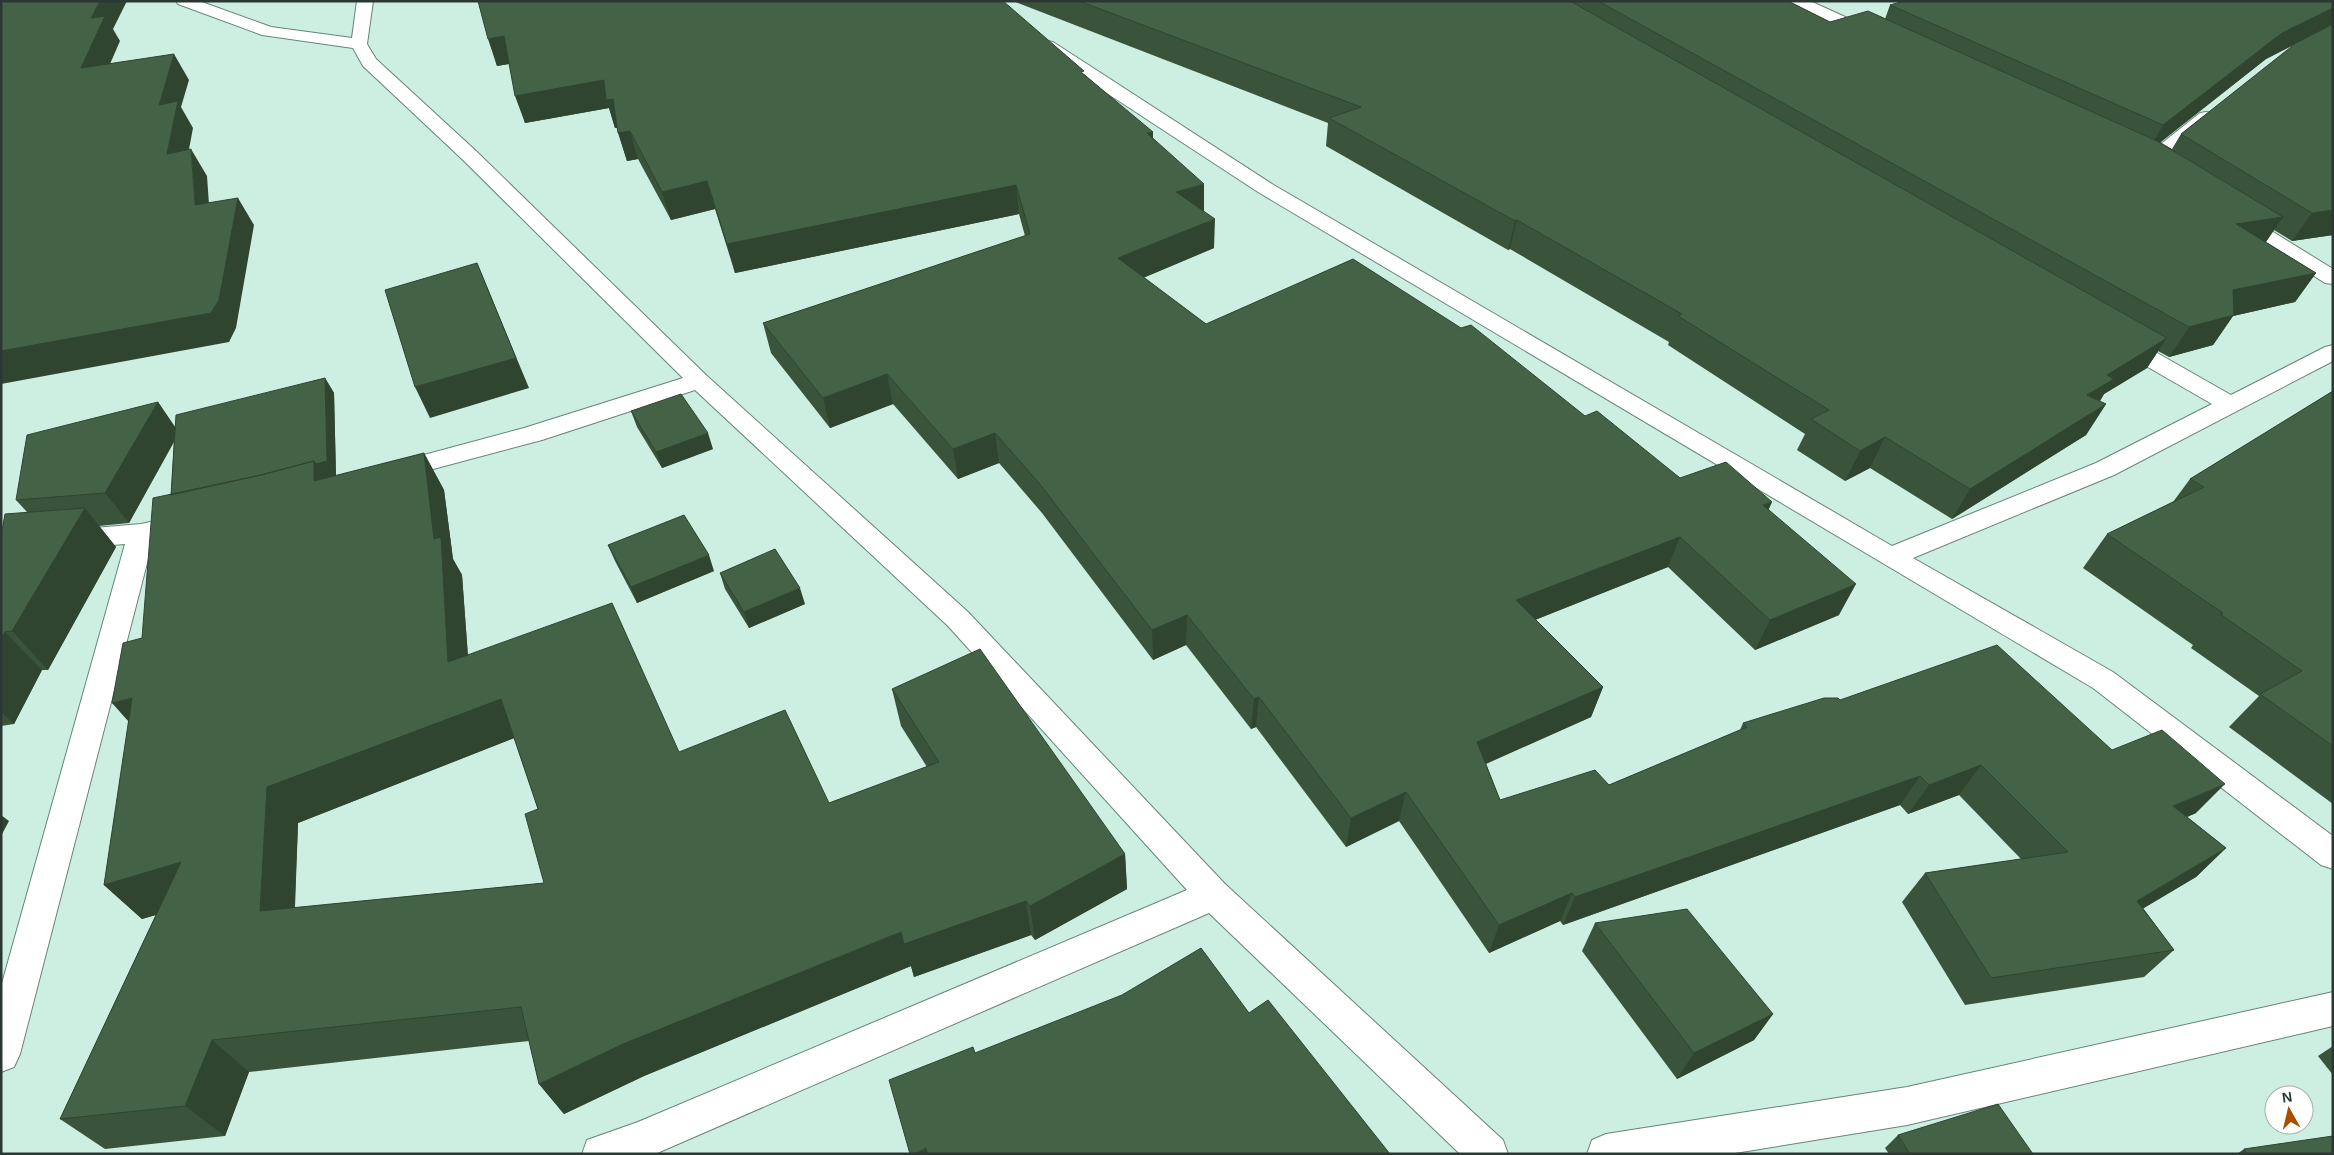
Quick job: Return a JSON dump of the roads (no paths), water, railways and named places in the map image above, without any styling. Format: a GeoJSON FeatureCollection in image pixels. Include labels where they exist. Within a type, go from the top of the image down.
{"type":"FeatureCollection","features":[{"type":"Feature","properties":{"kind":"street"},"geometry":{"type":"LineString","coordinates":[[184,1],[268,32],[359,44]]}},
{"type":"Feature","properties":{"kind":"street"},"geometry":{"type":"LineString","coordinates":[[365,1],[359,44],[369,62],[469,155],[698,381],[958,619],[1213,895],[1489,1154]]}},
{"type":"Feature","properties":{"kind":"street"},"geometry":{"type":"LineString","coordinates":[[1797,1],[1889,44]]}},
{"type":"Feature","properties":{"kind":"street"},"geometry":{"type":"LineString","coordinates":[[1027,33],[1265,188],[1890,557],[2103,680],[2333,855]]}},
{"type":"Feature","properties":{"kind":"street"},"geometry":{"type":"LineString","coordinates":[[2149,163],[2218,107]]}},
{"type":"Feature","properties":{"kind":"street"},"geometry":{"type":"LineString","coordinates":[[2131,154],[2166,173]]}},
{"type":"Feature","properties":{"kind":"street"},"geometry":{"type":"LineString","coordinates":[[2224,210],[2333,278]]}},
{"type":"Feature","properties":{"kind":"street"},"geometry":{"type":"LineString","coordinates":[[2104,332],[2230,404]]}},
{"type":"Feature","properties":{"kind":"street"},"geometry":{"type":"LineString","coordinates":[[1890,557],[2105,469],[2333,352]]}},
{"type":"Feature","properties":{"kind":"street"},"geometry":{"type":"LineString","coordinates":[[371,478],[533,434],[698,381]]}},
{"type":"Feature","properties":{"kind":"street"},"geometry":{"type":"LineString","coordinates":[[1,545],[141,533],[208,518]]}},
{"type":"Feature","properties":{"kind":"street"},"geometry":{"type":"LineString","coordinates":[[1,1054],[141,533]]}},
{"type":"Feature","properties":{"kind":"street"},"geometry":{"type":"LineString","coordinates":[[601,1154],[639,1141],[1213,895]]}},
{"type":"Feature","properties":{"kind":"street"},"geometry":{"type":"LineString","coordinates":[[1606,1154],[1907,1106],[2333,1009]]}}]}
